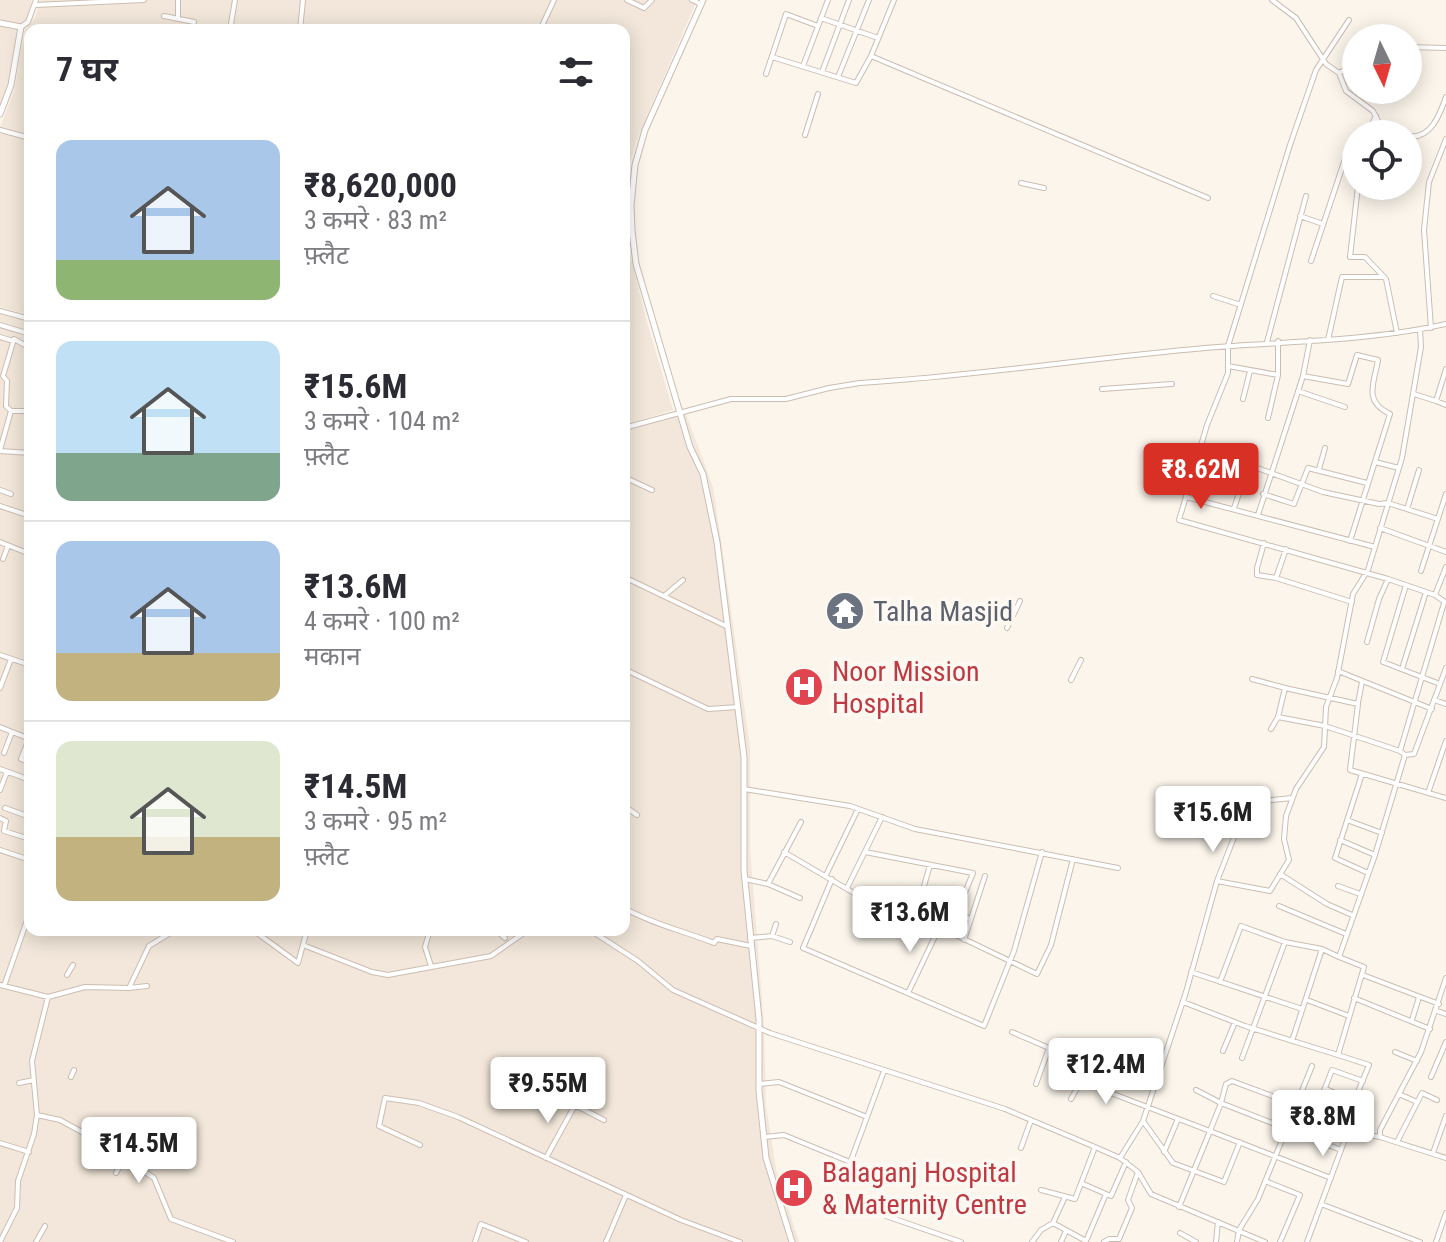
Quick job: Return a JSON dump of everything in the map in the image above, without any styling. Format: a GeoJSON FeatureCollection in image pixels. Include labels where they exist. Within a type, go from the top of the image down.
{"type":"FeatureCollection","features":[{"type":"Feature","properties":{"kind":"street"},"geometry":{"type":"LineString","coordinates":[[25,24],[36,2],[144,0]]}},
{"type":"Feature","properties":{"kind":"street"},"geometry":{"type":"LineString","coordinates":[[178,0],[178,18]]}},
{"type":"Feature","properties":{"kind":"street"},"geometry":{"type":"LineString","coordinates":[[231,24],[235,0]]}},
{"type":"Feature","properties":{"kind":"street"},"geometry":{"type":"LineString","coordinates":[[301,24],[303,0]]}},
{"type":"Feature","properties":{"kind":"street"},"geometry":{"type":"LineString","coordinates":[[543,24],[554,0]]}},
{"type":"Feature","properties":{"kind":"street"},"geometry":{"type":"LineString","coordinates":[[627,0],[644,8],[652,0]]}},
{"type":"Feature","properties":{"kind":"street"},"geometry":{"type":"LineString","coordinates":[[692,0],[702,2],[645,130],[635,165],[631,200],[633,239],[636,264],[679,412],[710,502],[744,757],[745,879],[759,1026],[759,1084],[766,1158],[792,1242]]}},
{"type":"Feature","properties":{"kind":"street"},"geometry":{"type":"LineString","coordinates":[[803,66],[828,0]]}},
{"type":"Feature","properties":{"kind":"street"},"geometry":{"type":"LineString","coordinates":[[822,72],[849,0]]}},
{"type":"Feature","properties":{"kind":"street"},"geometry":{"type":"LineString","coordinates":[[838,77],[868,1],[859,0]]}},
{"type":"Feature","properties":{"kind":"street"},"geometry":{"type":"LineString","coordinates":[[772,57],[856,83],[894,0]]}},
{"type":"Feature","properties":{"kind":"street"},"geometry":{"type":"LineString","coordinates":[[1272,0],[1296,18],[1322,58],[1339,73],[1346,91],[1373,111],[1378,120]]}},
{"type":"Feature","properties":{"kind":"street"},"geometry":{"type":"LineString","coordinates":[[766,74],[786,14],[818,26]]}},
{"type":"Feature","properties":{"kind":"street"},"geometry":{"type":"LineString","coordinates":[[164,16],[194,22]]}},
{"type":"Feature","properties":{"kind":"street"},"geometry":{"type":"LineString","coordinates":[[821,18],[878,38]]}},
{"type":"Feature","properties":{"kind":"street"},"geometry":{"type":"LineString","coordinates":[[1339,957],[1397,785],[1415,701],[1445,602],[1435,595],[1388,579],[1179,520],[1207,425],[1228,373],[1228,346],[1290,145],[1322,58],[1349,20]]}},
{"type":"Feature","properties":{"kind":"street"},"geometry":{"type":"LineString","coordinates":[[0,23],[21,27]]}},
{"type":"Feature","properties":{"kind":"street"},"geometry":{"type":"LineString","coordinates":[[0,114],[11,85],[21,27],[24,25]]}},
{"type":"Feature","properties":{"kind":"street"},"geometry":{"type":"LineString","coordinates":[[1422,47],[1446,48]]}},
{"type":"Feature","properties":{"kind":"street"},"geometry":{"type":"LineString","coordinates":[[871,56],[1208,198]]}},
{"type":"Feature","properties":{"kind":"street"},"geometry":{"type":"LineString","coordinates":[[805,135],[818,94]]}},
{"type":"Feature","properties":{"kind":"street"},"geometry":{"type":"LineString","coordinates":[[1422,134],[1438,119],[1446,97]]}},
{"type":"Feature","properties":{"kind":"street"},"geometry":{"type":"LineString","coordinates":[[1374,120],[1376,116]]}},
{"type":"Feature","properties":{"kind":"street"},"geometry":{"type":"LineString","coordinates":[[0,130],[24,136]]}},
{"type":"Feature","properties":{"kind":"street"},"geometry":{"type":"LineString","coordinates":[[1431,328],[1424,230],[1429,182],[1446,139]]}},
{"type":"Feature","properties":{"kind":"street"},"geometry":{"type":"LineString","coordinates":[[1311,261],[1342,168]]}},
{"type":"Feature","properties":{"kind":"street"},"geometry":{"type":"LineString","coordinates":[[1021,183],[1044,188]]}},
{"type":"Feature","properties":{"kind":"street"},"geometry":{"type":"LineString","coordinates":[[1267,342],[1306,196]]}},
{"type":"Feature","properties":{"kind":"street"},"geometry":{"type":"LineString","coordinates":[[1356,200],[1350,257],[1365,257],[1386,279],[1397,333]]}},
{"type":"Feature","properties":{"kind":"street"},"geometry":{"type":"LineString","coordinates":[[1300,216],[1323,224]]}},
{"type":"Feature","properties":{"kind":"street"},"geometry":{"type":"LineString","coordinates":[[1328,340],[1342,277],[1383,277]]}},
{"type":"Feature","properties":{"kind":"street"},"geometry":{"type":"LineString","coordinates":[[1213,296],[1241,305]]}},
{"type":"Feature","properties":{"kind":"street"},"geometry":{"type":"LineString","coordinates":[[0,311],[24,317]]}},
{"type":"Feature","properties":{"kind":"street"},"geometry":{"type":"LineString","coordinates":[[630,426],[731,399],[786,399],[860,383],[1267,342],[1328,340],[1420,330],[1446,324]]}},
{"type":"Feature","properties":{"kind":"street"},"geometry":{"type":"LineString","coordinates":[[0,325],[24,332]]}},
{"type":"Feature","properties":{"kind":"street"},"geometry":{"type":"LineString","coordinates":[[1217,881],[1270,891],[1289,860],[1284,839],[1286,816],[1293,798],[1324,747],[1326,707],[1338,671],[1353,594],[1366,573],[1399,468],[1421,347],[1420,330]]}},
{"type":"Feature","properties":{"kind":"street"},"geometry":{"type":"LineString","coordinates":[[0,337],[24,345]]}},
{"type":"Feature","properties":{"kind":"street"},"geometry":{"type":"LineString","coordinates":[[1258,515],[1303,376],[1310,340]]}},
{"type":"Feature","properties":{"kind":"street"},"geometry":{"type":"LineString","coordinates":[[13,341],[3,376],[7,381],[6,406],[11,411],[24,411]]}},
{"type":"Feature","properties":{"kind":"street"},"geometry":{"type":"LineString","coordinates":[[1268,418],[1278,375],[1278,341]]}},
{"type":"Feature","properties":{"kind":"street"},"geometry":{"type":"LineString","coordinates":[[1303,376],[1348,384],[1357,355],[1378,360],[1372,395],[1378,408],[1390,414],[1350,541]]}},
{"type":"Feature","properties":{"kind":"street"},"geometry":{"type":"LineString","coordinates":[[1228,366],[1278,375]]}},
{"type":"Feature","properties":{"kind":"street"},"geometry":{"type":"LineString","coordinates":[[1436,401],[1446,369]]}},
{"type":"Feature","properties":{"kind":"street"},"geometry":{"type":"LineString","coordinates":[[1243,399],[1250,371]]}},
{"type":"Feature","properties":{"kind":"street"},"geometry":{"type":"LineString","coordinates":[[1102,389],[1172,384]]}},
{"type":"Feature","properties":{"kind":"street"},"geometry":{"type":"LineString","coordinates":[[1298,391],[1345,407]]}},
{"type":"Feature","properties":{"kind":"street"},"geometry":{"type":"LineString","coordinates":[[1413,393],[1446,405]]}},
{"type":"Feature","properties":{"kind":"street"},"geometry":{"type":"LineString","coordinates":[[11,411],[2,427],[0,451],[24,453]]}},
{"type":"Feature","properties":{"kind":"street"},"geometry":{"type":"LineString","coordinates":[[1319,469],[1325,448]]}},
{"type":"Feature","properties":{"kind":"street"},"geometry":{"type":"LineString","coordinates":[[1192,480],[1216,487],[1227,461],[1249,465],[1301,484],[1379,504],[1388,503],[1438,519]]}},
{"type":"Feature","properties":{"kind":"street"},"geometry":{"type":"LineString","coordinates":[[1375,462],[1399,468]]}},
{"type":"Feature","properties":{"kind":"street"},"geometry":{"type":"LineString","coordinates":[[1234,509],[1249,465]]}},
{"type":"Feature","properties":{"kind":"street"},"geometry":{"type":"LineString","coordinates":[[1263,494],[1294,504],[1308,468],[1367,483]]}},
{"type":"Feature","properties":{"kind":"street"},"geometry":{"type":"LineString","coordinates":[[1407,509],[1419,470]]}},
{"type":"Feature","properties":{"kind":"street"},"geometry":{"type":"LineString","coordinates":[[630,480],[652,490]]}},
{"type":"Feature","properties":{"kind":"street"},"geometry":{"type":"LineString","coordinates":[[0,490],[11,494]]}},
{"type":"Feature","properties":{"kind":"street"},"geometry":{"type":"LineString","coordinates":[[1421,571],[1446,494]]}},
{"type":"Feature","properties":{"kind":"street"},"geometry":{"type":"LineString","coordinates":[[1186,497],[1375,547]]}},
{"type":"Feature","properties":{"kind":"street"},"geometry":{"type":"LineString","coordinates":[[0,506],[24,514]]}},
{"type":"Feature","properties":{"kind":"street"},"geometry":{"type":"LineString","coordinates":[[1380,528],[1446,552]]}},
{"type":"Feature","properties":{"kind":"street"},"geometry":{"type":"LineString","coordinates":[[0,542],[24,552]]}},
{"type":"Feature","properties":{"kind":"street"},"geometry":{"type":"LineString","coordinates":[[1264,543],[1256,573],[1261,577],[1276,578],[1352,602]]}},
{"type":"Feature","properties":{"kind":"street"},"geometry":{"type":"LineString","coordinates":[[3,559],[8,545]]}},
{"type":"Feature","properties":{"kind":"street"},"geometry":{"type":"LineString","coordinates":[[1276,578],[1286,549]]}},
{"type":"Feature","properties":{"kind":"street"},"geometry":{"type":"LineString","coordinates":[[1435,595],[1446,567]]}},
{"type":"Feature","properties":{"kind":"street"},"geometry":{"type":"LineString","coordinates":[[1367,642],[1388,579]]}},
{"type":"Feature","properties":{"kind":"street"},"geometry":{"type":"LineString","coordinates":[[630,580],[726,626]]}},
{"type":"Feature","properties":{"kind":"street"},"geometry":{"type":"LineString","coordinates":[[664,596],[683,580]]}},
{"type":"Feature","properties":{"kind":"street"},"geometry":{"type":"LineString","coordinates":[[1406,585],[1383,662],[1440,684]]}},
{"type":"Feature","properties":{"kind":"street"},"geometry":{"type":"LineString","coordinates":[[1402,669],[1426,592]]}},
{"type":"Feature","properties":{"kind":"street"},"geometry":{"type":"LineString","coordinates":[[1007,628],[1020,601]]}},
{"type":"Feature","properties":{"kind":"street"},"geometry":{"type":"LineString","coordinates":[[0,655],[24,663]]}},
{"type":"Feature","properties":{"kind":"street"},"geometry":{"type":"LineString","coordinates":[[0,688],[11,659]]}},
{"type":"Feature","properties":{"kind":"street"},"geometry":{"type":"LineString","coordinates":[[1071,680],[1081,660]]}},
{"type":"Feature","properties":{"kind":"street"},"geometry":{"type":"LineString","coordinates":[[1278,717],[1325,726],[1402,753],[1414,754],[1446,668]]}},
{"type":"Feature","properties":{"kind":"street"},"geometry":{"type":"LineString","coordinates":[[1338,671],[1432,709]]}},
{"type":"Feature","properties":{"kind":"street"},"geometry":{"type":"LineString","coordinates":[[630,672],[708,709],[738,707]]}},
{"type":"Feature","properties":{"kind":"street"},"geometry":{"type":"LineString","coordinates":[[1252,679],[1358,704]]}},
{"type":"Feature","properties":{"kind":"street"},"geometry":{"type":"LineString","coordinates":[[1362,682],[1350,770],[1445,797],[1446,790]]}},
{"type":"Feature","properties":{"kind":"street"},"geometry":{"type":"LineString","coordinates":[[1271,729],[1278,717],[1285,688]]}},
{"type":"Feature","properties":{"kind":"street"},"geometry":{"type":"LineString","coordinates":[[1434,700],[1446,704]]}},
{"type":"Feature","properties":{"kind":"street"},"geometry":{"type":"LineString","coordinates":[[0,728],[24,737]]}},
{"type":"Feature","properties":{"kind":"street"},"geometry":{"type":"LineString","coordinates":[[4,753],[12,732]]}},
{"type":"Feature","properties":{"kind":"street"},"geometry":{"type":"LineString","coordinates":[[1428,793],[1446,741]]}},
{"type":"Feature","properties":{"kind":"street"},"geometry":{"type":"LineString","coordinates":[[0,769],[24,778]]}},
{"type":"Feature","properties":{"kind":"street"},"geometry":{"type":"LineString","coordinates":[[0,790],[7,772]]}},
{"type":"Feature","properties":{"kind":"street"},"geometry":{"type":"LineString","coordinates":[[1362,774],[1335,858],[1368,873]]}},
{"type":"Feature","properties":{"kind":"street"},"geometry":{"type":"LineString","coordinates":[[744,789],[858,809],[915,829],[1118,868]]}},
{"type":"Feature","properties":{"kind":"street"},"geometry":{"type":"LineString","coordinates":[[1120,1158],[1143,1121],[1183,1002],[1217,881],[1244,812],[1251,802],[1293,798]]}},
{"type":"Feature","properties":{"kind":"street"},"geometry":{"type":"LineString","coordinates":[[5,808],[24,815]]}},
{"type":"Feature","properties":{"kind":"street"},"geometry":{"type":"LineString","coordinates":[[826,875],[858,809]]}},
{"type":"Feature","properties":{"kind":"street"},"geometry":{"type":"LineString","coordinates":[[630,810],[637,815]]}},
{"type":"Feature","properties":{"kind":"street"},"geometry":{"type":"LineString","coordinates":[[847,888],[882,817]]}},
{"type":"Feature","properties":{"kind":"street"},"geometry":{"type":"LineString","coordinates":[[0,818],[6,821],[4,831],[24,837]]}},
{"type":"Feature","properties":{"kind":"street"},"geometry":{"type":"LineString","coordinates":[[1347,820],[1382,833]]}},
{"type":"Feature","properties":{"kind":"street"},"geometry":{"type":"LineString","coordinates":[[768,884],[801,822]]}},
{"type":"Feature","properties":{"kind":"street"},"geometry":{"type":"LineString","coordinates":[[1340,840],[1375,855]]}},
{"type":"Feature","properties":{"kind":"street"},"geometry":{"type":"LineString","coordinates":[[0,850],[24,858]]}},
{"type":"Feature","properties":{"kind":"street"},"geometry":{"type":"LineString","coordinates":[[784,852],[890,914],[939,928],[1037,974],[1051,945],[1073,859]]}},
{"type":"Feature","properties":{"kind":"street"},"geometry":{"type":"LineString","coordinates":[[865,852],[973,873],[957,912]]}},
{"type":"Feature","properties":{"kind":"street"},"geometry":{"type":"LineString","coordinates":[[832,879],[803,948],[984,1026],[1010,961],[1042,852]]}},
{"type":"Feature","properties":{"kind":"street"},"geometry":{"type":"LineString","coordinates":[[914,921],[930,865]]}},
{"type":"Feature","properties":{"kind":"street"},"geometry":{"type":"LineString","coordinates":[[1280,874],[1327,904],[1352,915]]}},
{"type":"Feature","properties":{"kind":"street"},"geometry":{"type":"LineString","coordinates":[[964,940],[985,876]]}},
{"type":"Feature","properties":{"kind":"street"},"geometry":{"type":"LineString","coordinates":[[745,879],[768,884],[800,898]]}},
{"type":"Feature","properties":{"kind":"street"},"geometry":{"type":"LineString","coordinates":[[1338,886],[1360,894]]}},
{"type":"Feature","properties":{"kind":"street"},"geometry":{"type":"LineString","coordinates":[[890,914],[904,889]]}},
{"type":"Feature","properties":{"kind":"street"},"geometry":{"type":"LineString","coordinates":[[931,926],[938,904],[971,919]]}},
{"type":"Feature","properties":{"kind":"street"},"geometry":{"type":"LineString","coordinates":[[1279,906],[1346,934]]}},
{"type":"Feature","properties":{"kind":"street"},"geometry":{"type":"LineString","coordinates":[[630,911],[645,920],[714,943],[717,939],[751,946]]}},
{"type":"Feature","properties":{"kind":"street"},"geometry":{"type":"LineString","coordinates":[[772,936],[776,924]]}},
{"type":"Feature","properties":{"kind":"street"},"geometry":{"type":"LineString","coordinates":[[1220,982],[1241,926],[1285,942],[1322,949],[1364,967],[1338,1055]]}},
{"type":"Feature","properties":{"kind":"street"},"geometry":{"type":"LineString","coordinates":[[24,928],[2,986],[48,997],[85,987],[147,986]]}},
{"type":"Feature","properties":{"kind":"street"},"geometry":{"type":"LineString","coordinates":[[908,993],[939,928]]}},
{"type":"Feature","properties":{"kind":"street"},"geometry":{"type":"LineString","coordinates":[[129,988],[149,946],[165,936]]}},
{"type":"Feature","properties":{"kind":"street"},"geometry":{"type":"LineString","coordinates":[[261,936],[298,963],[305,936]]}},
{"type":"Feature","properties":{"kind":"street"},"geometry":{"type":"LineString","coordinates":[[428,936],[425,947],[431,966]]}},
{"type":"Feature","properties":{"kind":"street"},"geometry":{"type":"LineString","coordinates":[[303,945],[372,972],[388,975],[491,956],[519,936]]}},
{"type":"Feature","properties":{"kind":"street"},"geometry":{"type":"LineString","coordinates":[[599,936],[638,961],[673,990],[770,1033],[1005,1109],[1095,1147],[1120,1158],[1138,1172],[1151,1194],[1263,1241]]}},
{"type":"Feature","properties":{"kind":"street"},"geometry":{"type":"LineString","coordinates":[[750,938],[772,936],[790,942]]}},
{"type":"Feature","properties":{"kind":"street"},"geometry":{"type":"LineString","coordinates":[[1242,1058],[1285,942]]}},
{"type":"Feature","properties":{"kind":"street"},"geometry":{"type":"LineString","coordinates":[[1292,1042],[1322,949]]}},
{"type":"Feature","properties":{"kind":"street"},"geometry":{"type":"LineString","coordinates":[[67,975],[73,965]]}},
{"type":"Feature","properties":{"kind":"street"},"geometry":{"type":"LineString","coordinates":[[1191,972],[1302,1009]]}},
{"type":"Feature","properties":{"kind":"street"},"geometry":{"type":"LineString","coordinates":[[1362,975],[1439,1004]]}},
{"type":"Feature","properties":{"kind":"street"},"geometry":{"type":"LineString","coordinates":[[1380,1137],[1380,1130],[1417,1061],[1446,978]]}},
{"type":"Feature","properties":{"kind":"street"},"geometry":{"type":"LineString","coordinates":[[0,1242],[17,1208],[18,1181],[29,1152],[37,1115],[32,1061],[48,997]]}},
{"type":"Feature","properties":{"kind":"street"},"geometry":{"type":"LineString","coordinates":[[1412,1020],[1419,997]]}},
{"type":"Feature","properties":{"kind":"street"},"geometry":{"type":"LineString","coordinates":[[1354,998],[1430,1029]]}},
{"type":"Feature","properties":{"kind":"street"},"geometry":{"type":"LineString","coordinates":[[1307,1000],[1349,1016]]}},
{"type":"Feature","properties":{"kind":"street"},"geometry":{"type":"LineString","coordinates":[[1183,1002],[1253,1029],[1369,1065],[1355,1099],[1350,1100],[1326,1089]]}},
{"type":"Feature","properties":{"kind":"street"},"geometry":{"type":"LineString","coordinates":[[1437,1011],[1446,1014]]}},
{"type":"Feature","properties":{"kind":"street"},"geometry":{"type":"LineString","coordinates":[[1223,1051],[1235,1022]]}},
{"type":"Feature","properties":{"kind":"street"},"geometry":{"type":"LineString","coordinates":[[1012,1032],[1049,1048],[1036,1084]]}},
{"type":"Feature","properties":{"kind":"street"},"geometry":{"type":"LineString","coordinates":[[1431,1077],[1446,1042]]}},
{"type":"Feature","properties":{"kind":"street"},"geometry":{"type":"LineString","coordinates":[[1395,1052],[1417,1061]]}},
{"type":"Feature","properties":{"kind":"street"},"geometry":{"type":"LineString","coordinates":[[1237,1242],[1239,1230],[1258,1199],[1312,1066]]}},
{"type":"Feature","properties":{"kind":"street"},"geometry":{"type":"LineString","coordinates":[[71,1077],[74,1070]]}},
{"type":"Feature","properties":{"kind":"street"},"geometry":{"type":"LineString","coordinates":[[1316,1111],[1332,1070],[1363,1081]]}},
{"type":"Feature","properties":{"kind":"street"},"geometry":{"type":"LineString","coordinates":[[843,1182],[884,1071]]}},
{"type":"Feature","properties":{"kind":"street"},"geometry":{"type":"LineString","coordinates":[[19,1083],[34,1080]]}},
{"type":"Feature","properties":{"kind":"street"},"geometry":{"type":"LineString","coordinates":[[1179,1207],[1226,1084],[1232,1081],[1347,1125],[1348,1131],[1307,1242]]}},
{"type":"Feature","properties":{"kind":"street"},"geometry":{"type":"LineString","coordinates":[[759,1084],[779,1082],[867,1117]]}},
{"type":"Feature","properties":{"kind":"street"},"geometry":{"type":"LineString","coordinates":[[1071,1099],[1080,1083],[1331,1178]]}},
{"type":"Feature","properties":{"kind":"street"},"geometry":{"type":"LineString","coordinates":[[1196,1090],[1221,1103],[1341,1150]]}},
{"type":"Feature","properties":{"kind":"street"},"geometry":{"type":"LineString","coordinates":[[1397,1142],[1422,1093],[1437,1100]]}},
{"type":"Feature","properties":{"kind":"street"},"geometry":{"type":"LineString","coordinates":[[1399,1094],[1417,1102]]}},
{"type":"Feature","properties":{"kind":"street"},"geometry":{"type":"LineString","coordinates":[[420,1145],[379,1126],[385,1098],[419,1103],[458,1117],[681,1220],[740,1242]]}},
{"type":"Feature","properties":{"kind":"street"},"geometry":{"type":"LineString","coordinates":[[546,1158],[575,1105],[604,1120]]}},
{"type":"Feature","properties":{"kind":"street"},"geometry":{"type":"LineString","coordinates":[[37,1115],[60,1120],[154,1178],[171,1219],[233,1242]]}},
{"type":"Feature","properties":{"kind":"street"},"geometry":{"type":"LineString","coordinates":[[1433,1153],[1446,1116]]}},
{"type":"Feature","properties":{"kind":"street"},"geometry":{"type":"LineString","coordinates":[[1164,1152],[1178,1119]]}},
{"type":"Feature","properties":{"kind":"street"},"geometry":{"type":"LineString","coordinates":[[1021,1148],[1031,1120]]}},
{"type":"Feature","properties":{"kind":"street"},"geometry":{"type":"LineString","coordinates":[[1143,1121],[1173,1163],[1224,1182],[1240,1142]]}},
{"type":"Feature","properties":{"kind":"street"},"geometry":{"type":"LineString","coordinates":[[1348,1131],[1380,1137],[1446,1158]]}},
{"type":"Feature","properties":{"kind":"street"},"geometry":{"type":"LineString","coordinates":[[764,1137],[784,1135],[850,1162]]}},
{"type":"Feature","properties":{"kind":"street"},"geometry":{"type":"LineString","coordinates":[[0,1143],[29,1152]]}},
{"type":"Feature","properties":{"kind":"street"},"geometry":{"type":"LineString","coordinates":[[1041,1190],[1075,1199],[1095,1147]]}},
{"type":"Feature","properties":{"kind":"street"},"geometry":{"type":"LineString","coordinates":[[116,1173],[124,1158]]}},
{"type":"Feature","properties":{"kind":"street"},"geometry":{"type":"LineString","coordinates":[[1081,1183],[1111,1196],[1126,1162]]}},
{"type":"Feature","properties":{"kind":"street"},"geometry":{"type":"LineString","coordinates":[[1104,1242],[1119,1239],[1132,1208],[1128,1200],[1138,1172]]}},
{"type":"Feature","properties":{"kind":"street"},"geometry":{"type":"LineString","coordinates":[[1265,1181],[1300,1195],[1280,1242]]}},
{"type":"Feature","properties":{"kind":"street"},"geometry":{"type":"LineString","coordinates":[[1053,1223],[1087,1242],[1106,1194]]}},
{"type":"Feature","properties":{"kind":"street"},"geometry":{"type":"LineString","coordinates":[[606,1242],[626,1195]]}},
{"type":"Feature","properties":{"kind":"street"},"geometry":{"type":"LineString","coordinates":[[1032,1242],[1041,1230],[1053,1223],[1065,1196]]}},
{"type":"Feature","properties":{"kind":"street"},"geometry":{"type":"LineString","coordinates":[[1321,1204],[1420,1242]]}},
{"type":"Feature","properties":{"kind":"street"},"geometry":{"type":"LineString","coordinates":[[1436,1242],[1446,1213]]}},
{"type":"Feature","properties":{"kind":"street"},"geometry":{"type":"LineString","coordinates":[[886,1216],[961,1242]]}},
{"type":"Feature","properties":{"kind":"street"},"geometry":{"type":"LineString","coordinates":[[1216,1242],[1218,1222]]}},
{"type":"Feature","properties":{"kind":"street"},"geometry":{"type":"LineString","coordinates":[[475,1242],[481,1224],[526,1242]]}},
{"type":"Feature","properties":{"kind":"street"},"geometry":{"type":"LineString","coordinates":[[36,1242],[45,1226]]}},
{"type":"Feature","properties":{"kind":"street"},"geometry":{"type":"LineString","coordinates":[[1061,1242],[1066,1231]]}},
{"type":"Feature","properties":{"kind":"street"},"geometry":{"type":"LineString","coordinates":[[1180,1233],[1196,1242]]}},
{"type":"Feature","properties":{"kind":"shaded area"},"geometry":{"type":"Polygon","coordinates":[[[0,0],[32,0],[28,17],[18,30],[12,70],[0,107],[0,0]]]}},
{"type":"Feature","properties":{"kind":"shaded area"},"geometry":{"type":"Polygon","coordinates":[[[40,0],[697,0],[630,163],[630,24],[30,24],[40,0]]]}},
{"type":"Feature","properties":{"kind":"shaded area"},"geometry":{"type":"Polygon","coordinates":[[[24,36],[24,313],[0,307],[0,127],[14,91],[24,36]]]}},
{"type":"Feature","properties":{"kind":"shaded area"},"geometry":{"type":"Polygon","coordinates":[[[630,255],[647,322],[673,410],[630,423],[630,255]]]}},
{"type":"Feature","properties":{"kind":"shaded area"},"geometry":{"type":"Polygon","coordinates":[[[0,314],[24,320],[24,936],[630,936],[630,429],[686,414],[713,487],[750,748],[750,848],[764,1026],[766,1106],[776,1169],[799,1242],[0,1242],[0,314]]]}},
{"type":"Feature","properties":{"kind":"place","name":"Talha Masjid"},"geometry":{"type":"Point","coordinates":[845,611]}},
{"type":"Feature","properties":{"kind":"place","name":"Noor Mission Hospital"},"geometry":{"type":"Point","coordinates":[804,687]}},
{"type":"Feature","properties":{"kind":"place","name":"Balaganj Hospital & Maternity Centre"},"geometry":{"type":"Point","coordinates":[794,1188]}}]}
